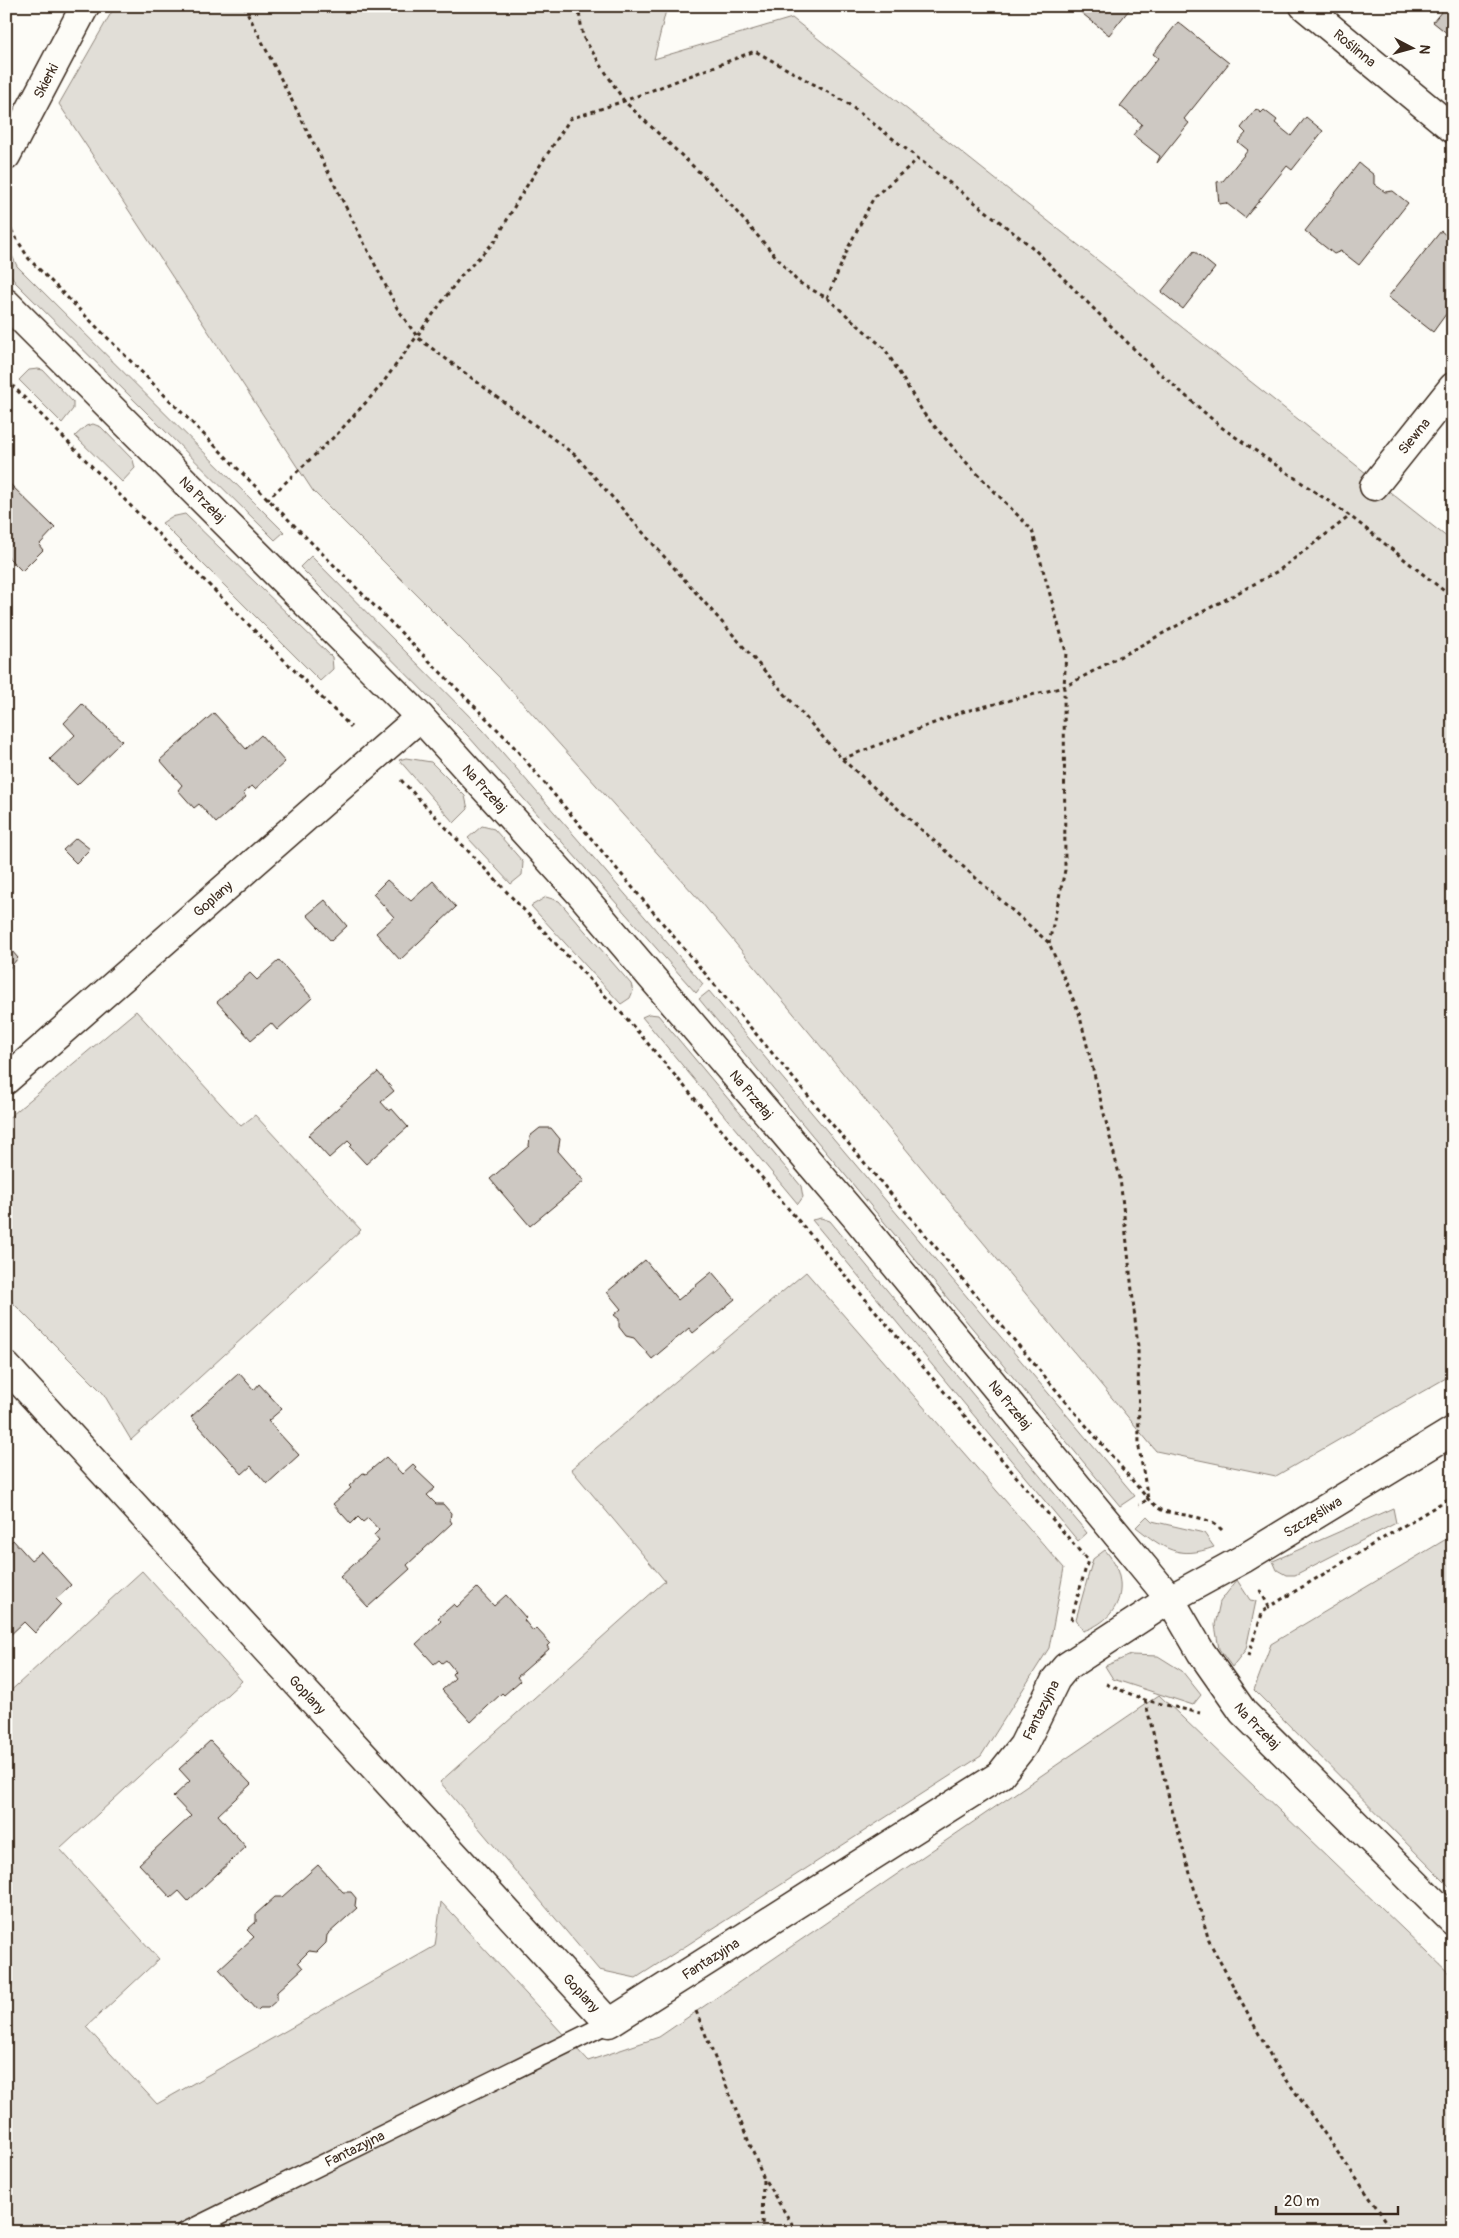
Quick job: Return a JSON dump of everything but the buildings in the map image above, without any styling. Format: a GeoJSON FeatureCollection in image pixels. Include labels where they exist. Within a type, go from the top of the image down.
{"type":"FeatureCollection","features":[{"type":"Feature","properties":{"kind":"street","name":"Skierki"},"geometry":{"type":"LineString","coordinates":[[6,156],[85,6]]}},
{"type":"Feature","properties":{"kind":"street","name":"Roślinna"},"geometry":{"type":"LineString","coordinates":[[1304,6],[1453,129]]}},
{"type":"Feature","properties":{"kind":"street","name":"Na Przełaj"},"geometry":{"type":"LineString","coordinates":[[6,303],[420,717],[579,892],[836,1194],[1170,1599],[1200,1652],[1243,1712],[1453,1921]]}},
{"type":"Feature","properties":{"kind":"street","name":"Siewna"},"geometry":{"type":"LineString","coordinates":[[1374,486],[1453,387]]}},
{"type":"Feature","properties":{"kind":"street","name":"Goplany"},"geometry":{"type":"LineString","coordinates":[[6,1080],[420,717]]}},
{"type":"Feature","properties":{"kind":"street","name":"Goplany"},"geometry":{"type":"LineString","coordinates":[[6,1366],[609,2023]]}},
{"type":"Feature","properties":{"kind":"street","name":"Szczęśliwa"},"geometry":{"type":"LineString","coordinates":[[1170,1599],[1243,1559],[1453,1431]]}},
{"type":"Feature","properties":{"kind":"street","name":"Fantazyjna"},"geometry":{"type":"LineString","coordinates":[[609,2023],[1000,1775],[1023,1746],[1056,1678],[1066,1667],[1170,1599]]}},
{"type":"Feature","properties":{"kind":"lane","name":"Fantazyjna"},"geometry":{"type":"LineString","coordinates":[[185,2232],[609,2023]]}},
{"type":"Feature","properties":{"kind":"path"},"geometry":{"type":"LineString","coordinates":[[244,6],[397,308],[418,338],[575,456],[842,759],[1049,943],[1079,1014],[1120,1178],[1138,1347],[1139,1448],[1148,1499]]}},
{"type":"Feature","properties":{"kind":"path"},"geometry":{"type":"LineString","coordinates":[[578,6],[583,37],[624,101],[715,187],[798,282],[827,298],[885,349],[924,414],[964,460],[1032,530],[1066,652],[1064,687],[1065,870],[1049,943]]}},
{"type":"Feature","properties":{"kind":"path"},"geometry":{"type":"LineString","coordinates":[[267,500],[338,433],[379,388],[418,338],[461,276],[496,240],[519,198],[570,119],[624,101],[755,51],[848,103],[1032,247],[1145,360],[1221,427],[1350,516],[1453,598]]}},
{"type":"Feature","properties":{"kind":"path"},"geometry":{"type":"LineString","coordinates":[[827,298],[849,246],[874,197],[918,159]]}},
{"type":"Feature","properties":{"kind":"path"},"geometry":{"type":"LineString","coordinates":[[6,379],[351,727]]}},
{"type":"Feature","properties":{"kind":"path"},"geometry":{"type":"LineString","coordinates":[[842,759],[962,712],[1064,687],[1278,571],[1350,516],[1374,486]]}},
{"type":"Feature","properties":{"kind":"path"},"geometry":{"type":"LineString","coordinates":[[398,776],[627,1020],[1088,1560],[1070,1624]]}},
{"type":"Feature","properties":{"kind":"path"},"geometry":{"type":"LineString","coordinates":[[1246,1662],[1263,1611],[1453,1496]]}},
{"type":"Feature","properties":{"kind":"path"},"geometry":{"type":"LineString","coordinates":[[1083,1555],[1090,1549]]}},
{"type":"Feature","properties":{"kind":"path"},"geometry":{"type":"LineString","coordinates":[[1256,1582],[1269,1607]]}},
{"type":"Feature","properties":{"kind":"path"},"geometry":{"type":"LineString","coordinates":[[1102,1682],[1145,1700],[1200,1714],[1205,1708]]}},
{"type":"Feature","properties":{"kind":"path"},"geometry":{"type":"LineString","coordinates":[[1145,1700],[1171,1806],[1209,1941],[1274,2062],[1394,2232]]}},
{"type":"Feature","properties":{"kind":"path"},"geometry":{"type":"LineString","coordinates":[[682,1978],[764,2177],[797,2232]]}},
{"type":"Feature","properties":{"kind":"path"},"geometry":{"type":"LineString","coordinates":[[762,2232],[764,2177]]}},
{"type":"Feature","properties":{"kind":"shaded area"},"geometry":{"type":"Polygon","coordinates":[[[115,6],[667,6],[654,59],[792,18],[1453,542],[1453,1374],[1276,1476],[1156,1451],[702,903],[500,678],[313,491],[59,104],[115,6]]]}},
{"type":"Feature","properties":{"kind":"shaded area"},"geometry":{"type":"Polygon","coordinates":[[[6,243],[17,266],[284,532],[275,540],[15,282],[6,266],[6,243]]]}},
{"type":"Feature","properties":{"kind":"shaded area"},"geometry":{"type":"Polygon","coordinates":[[[29,370],[43,370],[73,402],[73,409],[62,423],[19,380],[29,370]]]}},
{"type":"Feature","properties":{"kind":"shaded area"},"geometry":{"type":"Polygon","coordinates":[[[93,424],[101,427],[133,460],[135,468],[122,482],[75,436],[86,426],[93,424]]]}},
{"type":"Feature","properties":{"kind":"shaded area"},"geometry":{"type":"Polygon","coordinates":[[[185,514],[332,657],[333,669],[320,681],[162,523],[171,517],[185,514]]]}},
{"type":"Feature","properties":{"kind":"shaded area"},"geometry":{"type":"Polygon","coordinates":[[[311,556],[483,730],[703,984],[696,993],[469,737],[300,567],[311,556]]]}},
{"type":"Feature","properties":{"kind":"shaded area"},"geometry":{"type":"Polygon","coordinates":[[[406,758],[431,762],[465,796],[468,809],[454,823],[399,760],[406,758]]]}},
{"type":"Feature","properties":{"kind":"shaded area"},"geometry":{"type":"Polygon","coordinates":[[[482,826],[494,829],[523,862],[522,875],[511,884],[468,838],[482,826]]]}},
{"type":"Feature","properties":{"kind":"shaded area"},"geometry":{"type":"Polygon","coordinates":[[[546,897],[559,901],[631,984],[633,991],[630,998],[621,1004],[531,906],[546,897]]]}},
{"type":"Feature","properties":{"kind":"shaded area"},"geometry":{"type":"Polygon","coordinates":[[[709,991],[1135,1496],[1120,1506],[699,999],[709,991]]]}},
{"type":"Feature","properties":{"kind":"shaded area"},"geometry":{"type":"Polygon","coordinates":[[[136,1011],[241,1126],[255,1115],[361,1230],[131,1440],[103,1393],[6,1296],[6,1120],[136,1011]]]}},
{"type":"Feature","properties":{"kind":"shaded area"},"geometry":{"type":"Polygon","coordinates":[[[649,1014],[658,1015],[801,1186],[803,1197],[798,1204],[642,1017],[649,1014]]]}},
{"type":"Feature","properties":{"kind":"shaded area"},"geometry":{"type":"Polygon","coordinates":[[[821,1218],[830,1221],[1087,1533],[1078,1541],[812,1220],[821,1218]]]}},
{"type":"Feature","properties":{"kind":"shaded area"},"geometry":{"type":"Polygon","coordinates":[[[806,1272],[1064,1568],[1049,1648],[981,1756],[636,1978],[599,1970],[440,1782],[665,1581],[571,1469],[806,1272]]]}},
{"type":"Feature","properties":{"kind":"shaded area"},"geometry":{"type":"Polygon","coordinates":[[[1393,1508],[1396,1523],[1295,1575],[1286,1575],[1277,1570],[1273,1561],[1393,1508]]]}},
{"type":"Feature","properties":{"kind":"shaded area"},"geometry":{"type":"Polygon","coordinates":[[[1147,1516],[1152,1521],[1204,1533],[1214,1547],[1191,1552],[1172,1550],[1155,1541],[1136,1527],[1147,1516]]]}},
{"type":"Feature","properties":{"kind":"shaded area"},"geometry":{"type":"Polygon","coordinates":[[[1453,1535],[1453,1890],[1254,1690],[1271,1644],[1453,1535]]]}},
{"type":"Feature","properties":{"kind":"shaded area"},"geometry":{"type":"Polygon","coordinates":[[[1105,1550],[1118,1574],[1119,1598],[1107,1618],[1083,1631],[1076,1619],[1093,1559],[1105,1550]]]}},
{"type":"Feature","properties":{"kind":"shaded area"},"geometry":{"type":"Polygon","coordinates":[[[142,1571],[242,1681],[60,1849],[159,1959],[86,2027],[157,2104],[435,1946],[441,1902],[588,2061],[659,2037],[1159,1695],[1453,1977],[1453,2232],[6,2232],[6,1695],[142,1571]]]}},
{"type":"Feature","properties":{"kind":"shaded area"},"geometry":{"type":"Polygon","coordinates":[[[1237,1580],[1250,1600],[1256,1601],[1246,1649],[1232,1667],[1219,1649],[1215,1625],[1220,1602],[1237,1580]]]}},
{"type":"Feature","properties":{"kind":"shaded area"},"geometry":{"type":"Polygon","coordinates":[[[1131,1655],[1158,1656],[1182,1671],[1201,1695],[1193,1705],[1113,1679],[1105,1666],[1131,1655]]]}}]}
